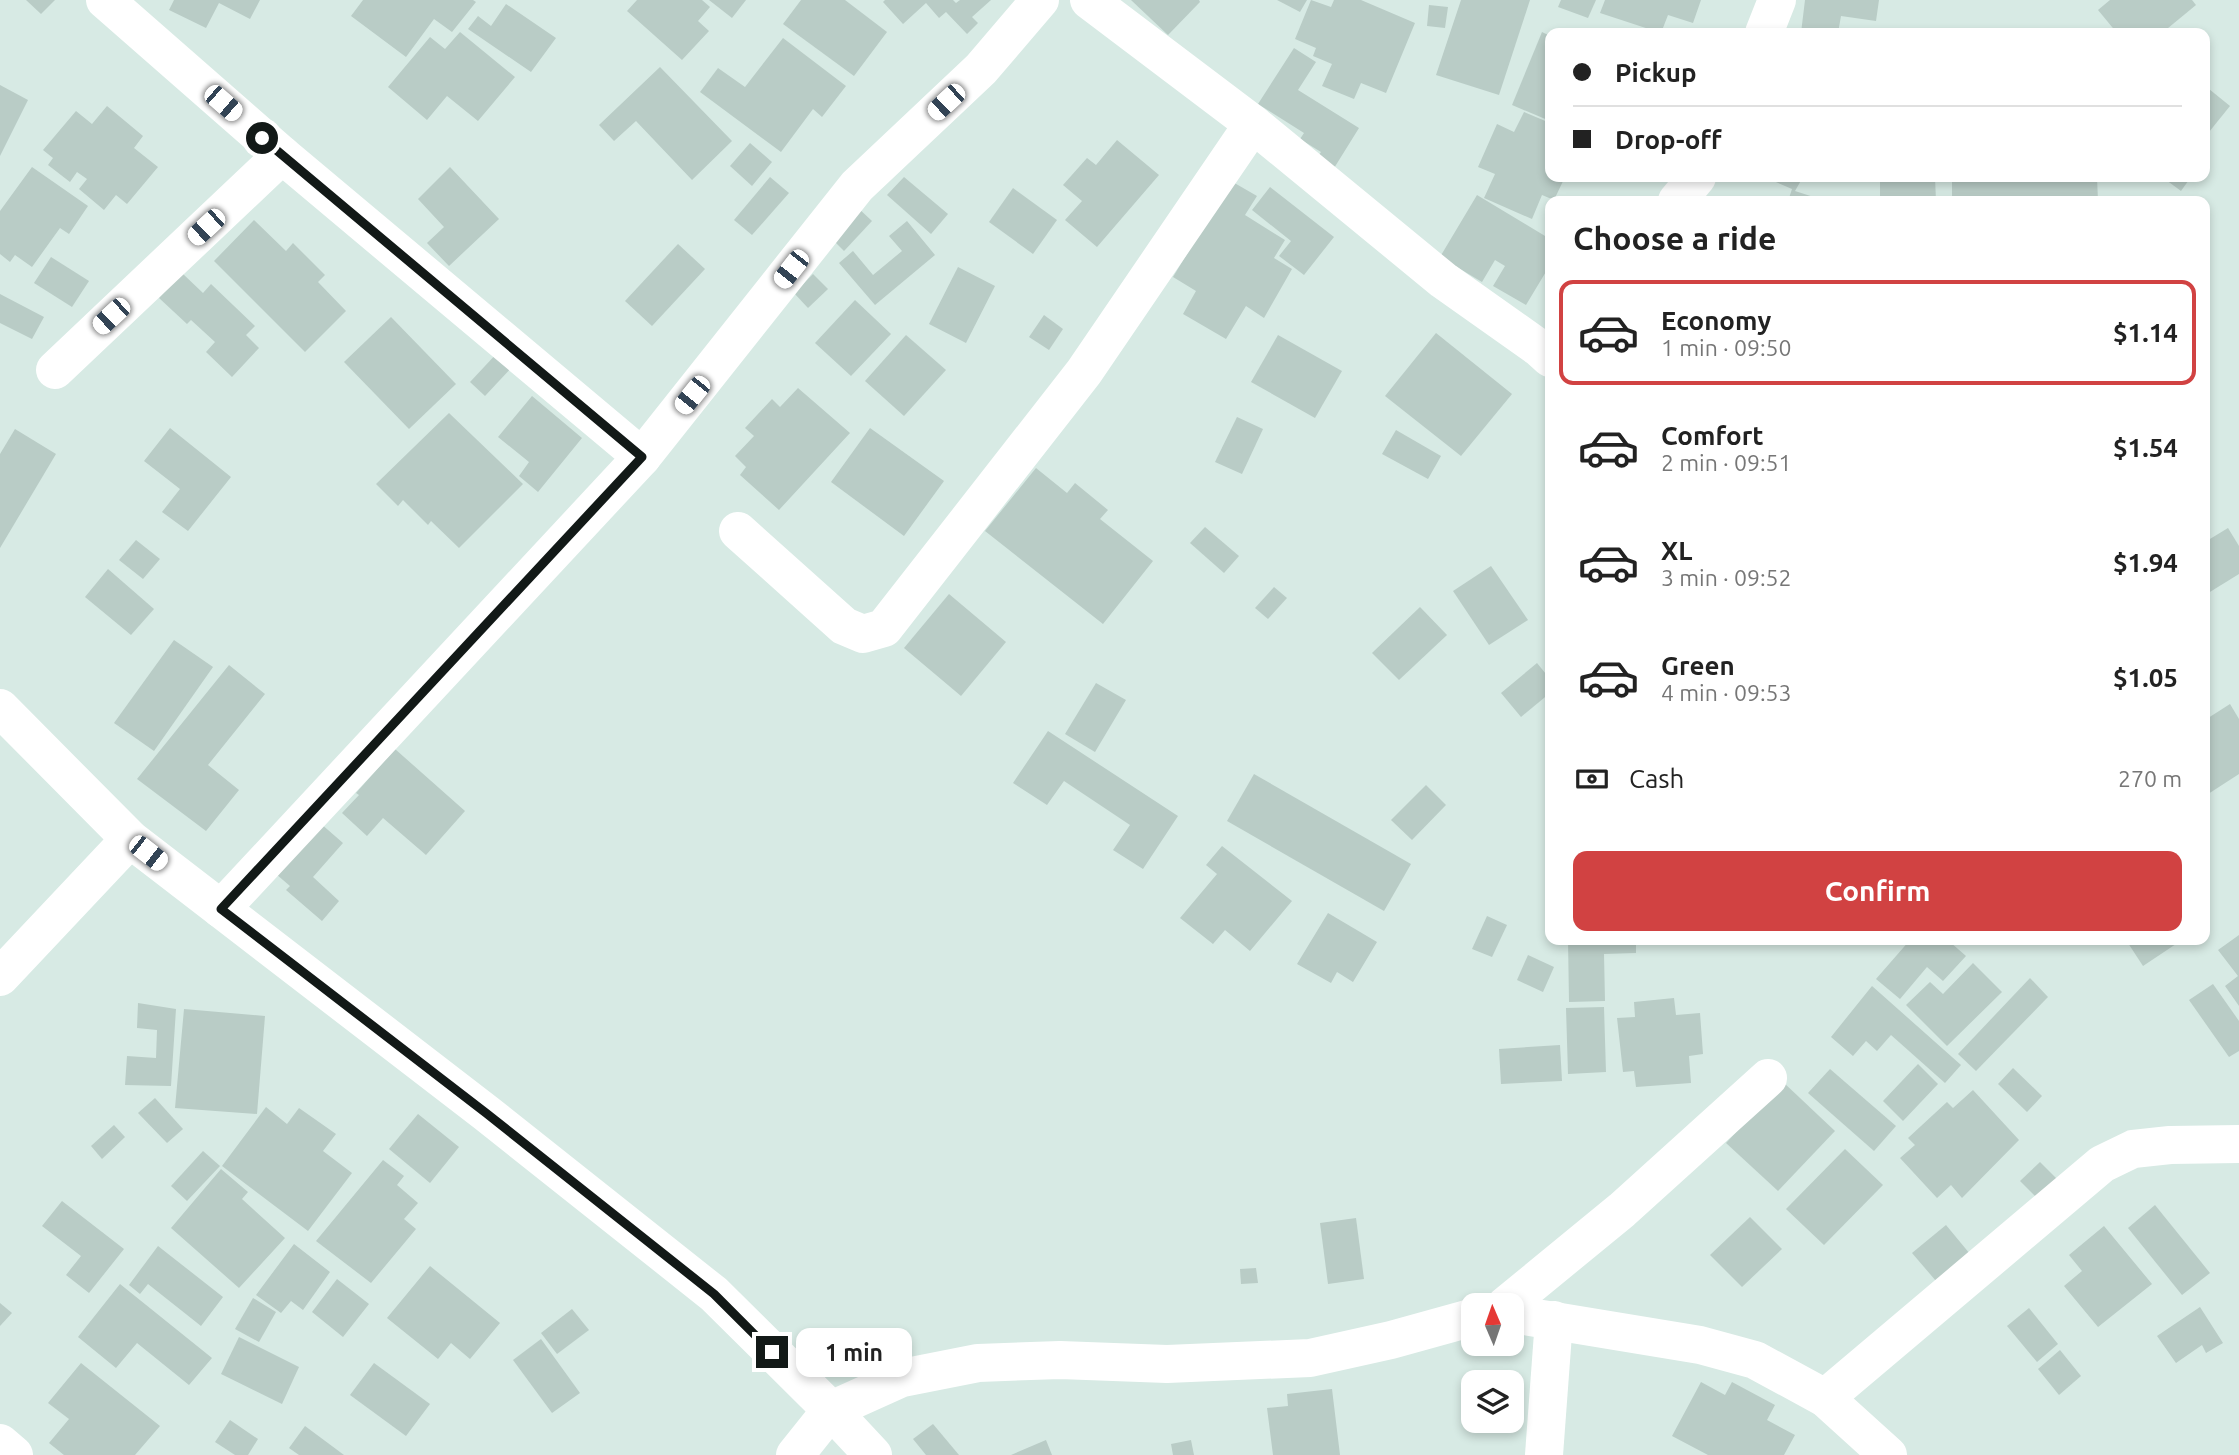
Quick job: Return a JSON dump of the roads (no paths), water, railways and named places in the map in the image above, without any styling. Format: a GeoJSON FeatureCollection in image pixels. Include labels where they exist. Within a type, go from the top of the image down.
{"type":"FeatureCollection","features":[{"type":"Feature","properties":{"kind":"street"},"geometry":{"type":"LineString","coordinates":[[105,0],[282,155],[642,457]]}},
{"type":"Feature","properties":{"kind":"street"},"geometry":{"type":"LineString","coordinates":[[221,909],[642,457],[857,186],[981,69],[1040,0]]}},
{"type":"Feature","properties":{"kind":"street"},"geometry":{"type":"LineString","coordinates":[[1088,0],[1253,124],[1444,280],[1545,346]]}},
{"type":"Feature","properties":{"kind":"street"},"geometry":{"type":"LineString","coordinates":[[1766,28],[1777,0]]}},
{"type":"Feature","properties":{"kind":"street"},"geometry":{"type":"LineString","coordinates":[[738,531],[844,626],[863,634],[884,628],[1084,372],[1253,124]]}},
{"type":"Feature","properties":{"kind":"street"},"geometry":{"type":"LineString","coordinates":[[55,370],[282,155]]}},
{"type":"Feature","properties":{"kind":"street"},"geometry":{"type":"LineString","coordinates":[[1681,196],[1693,182]]}},
{"type":"Feature","properties":{"kind":"street"},"geometry":{"type":"LineString","coordinates":[[0,708],[130,839],[486,1113],[714,1294],[831,1409],[873,1455]]}},
{"type":"Feature","properties":{"kind":"street"},"geometry":{"type":"LineString","coordinates":[[0,976],[130,839]]}},
{"type":"Feature","properties":{"kind":"street"},"geometry":{"type":"LineString","coordinates":[[1521,1293],[1622,1210],[1768,1078]]}},
{"type":"Feature","properties":{"kind":"street"},"geometry":{"type":"LineString","coordinates":[[1825,1398],[2102,1164],[2133,1149],[2170,1145],[2239,1144]]}},
{"type":"Feature","properties":{"kind":"street"},"geometry":{"type":"LineString","coordinates":[[1524,1316],[1700,1345],[1755,1360],[1825,1398],[1888,1455]]}},
{"type":"Feature","properties":{"kind":"street"},"geometry":{"type":"LineString","coordinates":[[1544,1455],[1554,1320]]}},
{"type":"Feature","properties":{"kind":"street"},"geometry":{"type":"LineString","coordinates":[[795,1455],[831,1409],[902,1378],[978,1363],[1060,1360],[1167,1364],[1310,1357],[1391,1340],[1461,1321]]}},
{"type":"Feature","properties":{"kind":"street"},"geometry":{"type":"LineString","coordinates":[[0,1443],[14,1455]]}}]}
